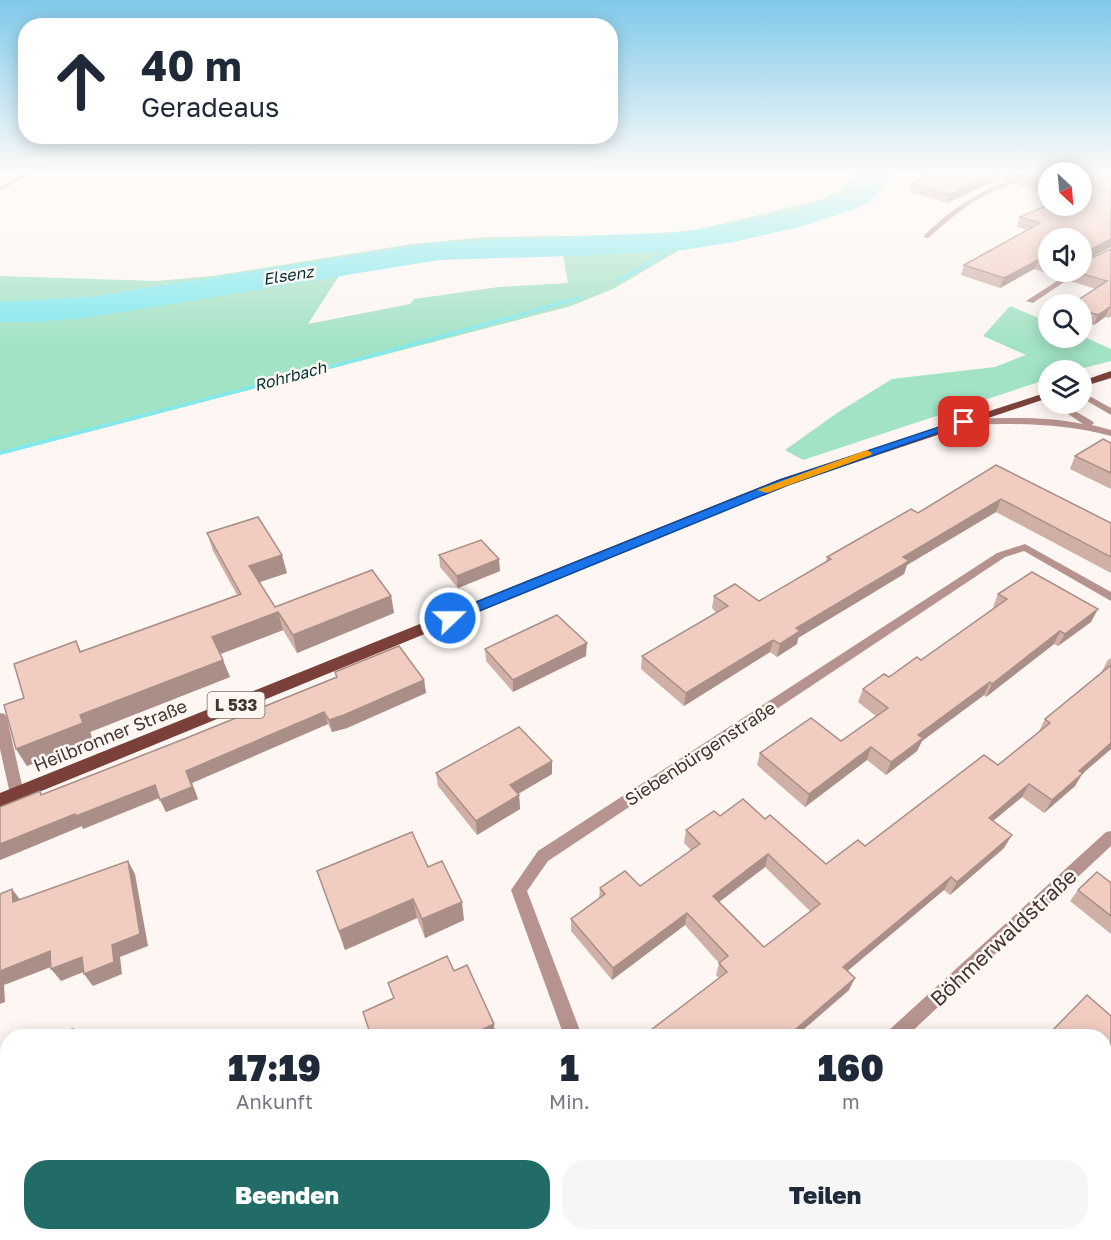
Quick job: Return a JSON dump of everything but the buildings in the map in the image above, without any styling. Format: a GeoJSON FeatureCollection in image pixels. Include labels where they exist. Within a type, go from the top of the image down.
{"type":"FeatureCollection","features":[{"type":"Feature","properties":{"kind":"main road"},"geometry":{"type":"LineString","coordinates":[[1092,381],[1111,374]]}},
{"type":"Feature","properties":{"kind":"main road","name":"L 533"},"geometry":{"type":"LineString","coordinates":[[964,422],[1038,399]]}},
{"type":"Feature","properties":{"kind":"main road","name":"Heilbronner Straße"},"geometry":{"type":"LineString","coordinates":[[0,801],[794,478],[964,422]]}},
{"type":"Feature","properties":{"kind":"street"},"geometry":{"type":"LineString","coordinates":[[926,237],[935,229]]}},
{"type":"Feature","properties":{"kind":"street"},"geometry":{"type":"LineString","coordinates":[[1030,301],[1059,282]]}},
{"type":"Feature","properties":{"kind":"street"},"geometry":{"type":"LineString","coordinates":[[1092,401],[1111,412]]}},
{"type":"Feature","properties":{"kind":"street"},"geometry":{"type":"LineString","coordinates":[[1072,414],[1109,432]]}},
{"type":"Feature","properties":{"kind":"street"},"geometry":{"type":"LineString","coordinates":[[964,422],[1020,420],[1060,422],[1109,432]]}},
{"type":"Feature","properties":{"kind":"street","name":"Siebenbürgenstraße"},"geometry":{"type":"LineString","coordinates":[[570,1029],[519,890],[543,856],[1001,555],[1025,547],[1111,597]]}},
{"type":"Feature","properties":{"kind":"street"},"geometry":{"type":"LineString","coordinates":[[0,718],[17,794]]}},
{"type":"Feature","properties":{"kind":"street","name":"Böhmerwaldstraße"},"geometry":{"type":"LineString","coordinates":[[903,1029],[1111,837]]}},
{"type":"Feature","properties":{"kind":"green space"},"geometry":{"type":"Polygon","coordinates":[[[756,229],[688,245],[613,289],[571,306],[0,455],[0,276],[156,281],[213,276],[412,244],[487,237],[644,235],[696,230],[756,229]],[[562,249],[432,256],[344,268],[308,324],[410,304],[414,299],[498,287],[568,283],[562,249]]]}},
{"type":"Feature","properties":{"kind":"green space"},"geometry":{"type":"Polygon","coordinates":[[[1010,306],[1038,318],[1038,348],[1092,348],[1092,340],[1111,349],[1111,361],[1092,366],[1092,360],[1038,360],[1038,382],[803,460],[785,450],[837,413],[892,379],[995,367],[1026,355],[983,336],[1010,306]]]}},
{"type":"Feature","properties":{"kind":"waterway","name":"Elsenz"},"geometry":{"type":"LineString","coordinates":[[0,312],[38,312],[90,307],[439,251],[683,241],[753,229]]}},
{"type":"Feature","properties":{"kind":"waterway","name":"Rohrbach"},"geometry":{"type":"LineString","coordinates":[[618,281],[683,241]]}},
{"type":"Feature","properties":{"kind":"waterway","name":"Rohrbach"},"geometry":{"type":"LineString","coordinates":[[0,453],[371,356],[580,298]]}},
{"type":"Feature","properties":{"kind":"slow traffic"},"geometry":{"type":"LineString","coordinates":[[763,490],[867,453]]}},
{"type":"Feature","properties":{"kind":"route"},"geometry":{"type":"LineString","coordinates":[[450,618],[784,482],[964,422]]}}]}
